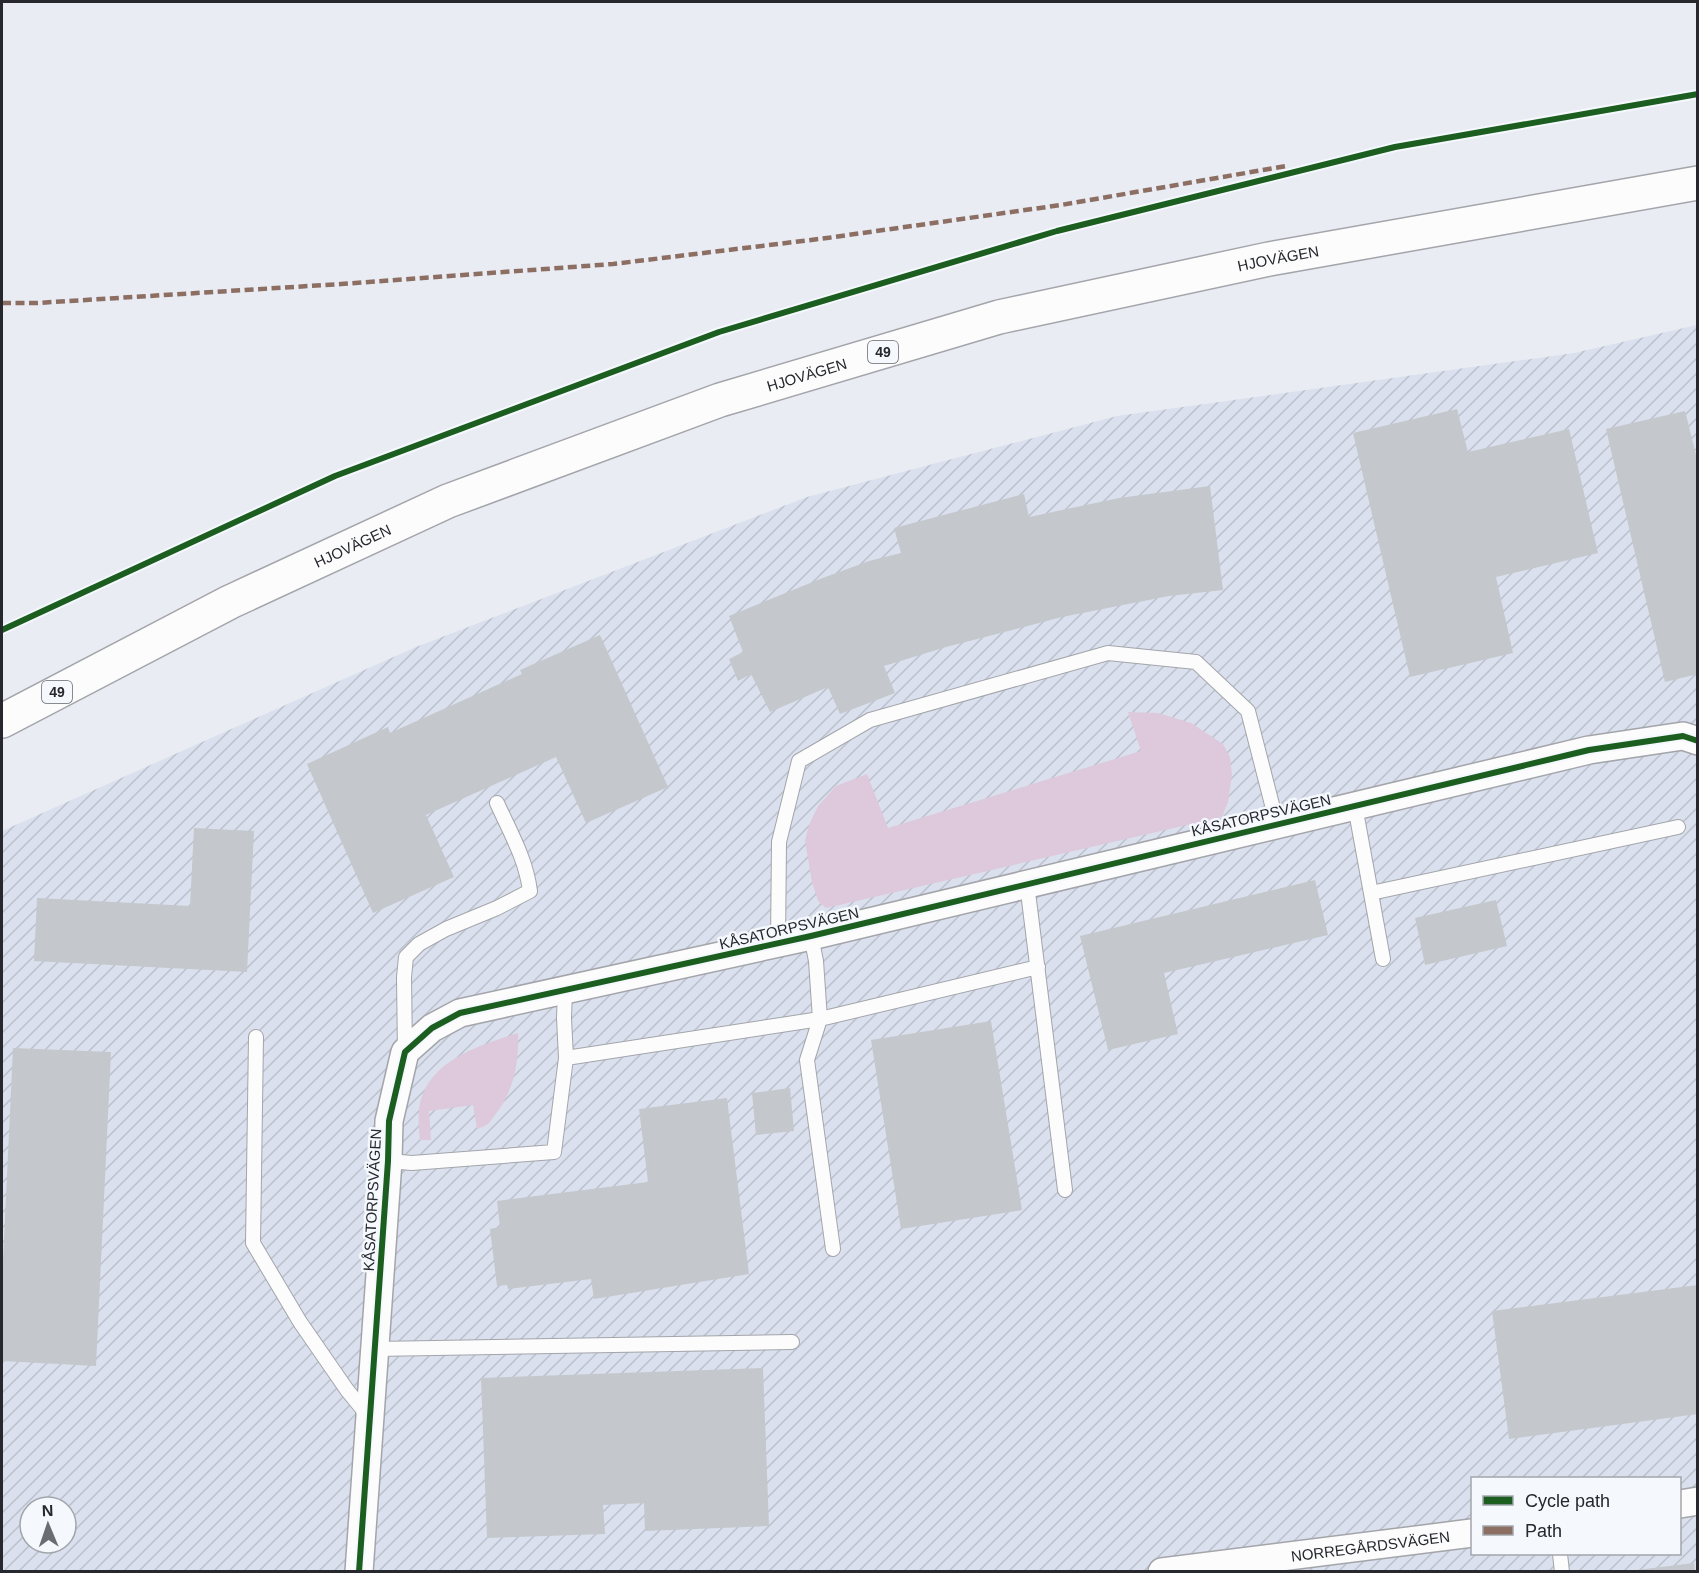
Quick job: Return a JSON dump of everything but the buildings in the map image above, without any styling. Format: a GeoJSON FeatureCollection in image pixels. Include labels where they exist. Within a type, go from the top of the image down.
{"type":"FeatureCollection","features":[{"type":"Feature","properties":{"kind":"main road","name":"HJOVÄGEN"},"geometry":{"type":"LineString","coordinates":[[2,721],[230,602],[448,501],[720,400],[999,317],[1269,259],[1698,183]]}},
{"type":"Feature","properties":{"kind":"street","name":"KÅSATORPSVÄGEN"},"geometry":{"type":"LineString","coordinates":[[359,1572],[389,1121],[405,1052],[432,1028],[460,1013],[811,936],[1589,750],[1683,736],[1698,741]]}},
{"type":"Feature","properties":{"kind":"street"},"geometry":{"type":"LineString","coordinates":[[1681,1504],[1698,1501]]}},
{"type":"Feature","properties":{"kind":"street","name":"NORREGÅRDSVÄGEN"},"geometry":{"type":"LineString","coordinates":[[1162,1572],[1471,1533]]}},
{"type":"Feature","properties":{"kind":"lane"},"geometry":{"type":"LineString","coordinates":[[778,943],[779,842],[799,762],[870,720],[1108,653],[1196,662],[1248,711],[1277,824]]}},
{"type":"Feature","properties":{"kind":"lane"},"geometry":{"type":"LineString","coordinates":[[405,1052],[406,957],[419,944],[446,929],[497,908],[530,891],[528,873],[518,846],[497,803]]}},
{"type":"Feature","properties":{"kind":"lane"},"geometry":{"type":"LineString","coordinates":[[1355,806],[1383,959]]}},
{"type":"Feature","properties":{"kind":"lane"},"geometry":{"type":"LineString","coordinates":[[1371,893],[1678,828]]}},
{"type":"Feature","properties":{"kind":"lane"},"geometry":{"type":"LineString","coordinates":[[1027,884],[1065,1190]]}},
{"type":"Feature","properties":{"kind":"lane"},"geometry":{"type":"LineString","coordinates":[[811,936],[816,961],[820,1019],[807,1060],[833,1250]]}},
{"type":"Feature","properties":{"kind":"lane"},"geometry":{"type":"LineString","coordinates":[[566,1058],[820,1019],[1038,967]]}},
{"type":"Feature","properties":{"kind":"lane"},"geometry":{"type":"LineString","coordinates":[[388,1161],[412,1163],[554,1152],[566,1058],[565,990]]}},
{"type":"Feature","properties":{"kind":"lane"},"geometry":{"type":"LineString","coordinates":[[256,1037],[254,1243],[300,1322],[347,1390],[370,1418]]}},
{"type":"Feature","properties":{"kind":"lane"},"geometry":{"type":"LineString","coordinates":[[375,1349],[792,1342]]}},
{"type":"Feature","properties":{"kind":"lane"},"geometry":{"type":"LineString","coordinates":[[1560,1555],[1562,1572]]}},
{"type":"Feature","properties":{"kind":"shaded area"},"geometry":{"type":"Polygon","coordinates":[[[1697,325],[1697,1571],[2,1571],[2,831],[416,647],[807,497],[1117,416],[1574,353],[1697,325]]]}},
{"type":"Feature","properties":{"kind":"shaded area"},"geometry":{"type":"Polygon","coordinates":[[[1128,712],[1158,713],[1191,723],[1223,744],[1230,757],[1232,775],[1228,802],[1222,817],[826,908],[818,901],[812,882],[805,841],[809,825],[818,806],[836,786],[867,774],[888,828],[1141,751],[1128,712]]]}},
{"type":"Feature","properties":{"kind":"shaded area"},"geometry":{"type":"Polygon","coordinates":[[[518,1033],[518,1055],[511,1086],[490,1122],[477,1129],[473,1105],[429,1111],[431,1140],[420,1140],[419,1112],[423,1095],[431,1080],[455,1059],[486,1044],[518,1033]]]}},
{"type":"Feature","properties":{"kind":"marked path"},"geometry":{"type":"LineString","coordinates":[[2,303],[37,303],[341,284],[613,264],[827,238],[1061,205],[1286,166]]}},
{"type":"Feature","properties":{"kind":"cycle path"},"geometry":{"type":"LineString","coordinates":[[2,630],[335,476],[719,332],[1057,231],[1395,147],[1698,94]]}},
{"type":"Feature","properties":{"kind":"cycle path"},"geometry":{"type":"LineString","coordinates":[[359,1572],[389,1121],[405,1052],[432,1028],[460,1013],[811,936],[1589,750],[1683,736],[1698,741]]}}]}
